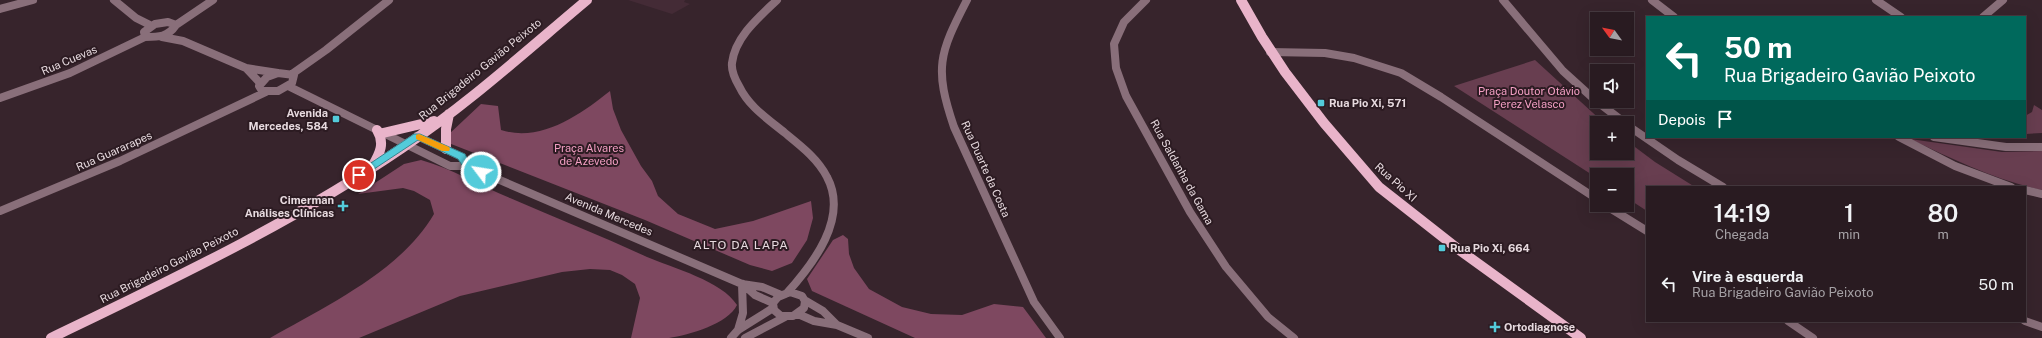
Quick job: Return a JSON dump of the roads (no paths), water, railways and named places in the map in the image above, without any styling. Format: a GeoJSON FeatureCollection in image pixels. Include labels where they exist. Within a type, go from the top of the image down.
{"type":"FeatureCollection","features":[{"type":"Feature","properties":{"kind":"main road","name":"Rua Brigadeiro Gavião Peixoto"},"geometry":{"type":"LineString","coordinates":[[51,338],[217,257],[320,200],[405,145],[446,116],[586,0]]}},
{"type":"Feature","properties":{"kind":"main road","name":"Rua Pio XI"},"geometry":{"type":"LineString","coordinates":[[1241,0],[1270,52],[1315,113],[1355,160],[1385,192],[1484,268],[1581,338]]}},
{"type":"Feature","properties":{"kind":"main road"},"geometry":{"type":"LineString","coordinates":[[372,167],[382,146],[380,132],[408,128],[446,116],[446,149]]}},
{"type":"Feature","properties":{"kind":"street"},"geometry":{"type":"LineString","coordinates":[[0,9],[33,0]]}},
{"type":"Feature","properties":{"kind":"street"},"geometry":{"type":"LineString","coordinates":[[114,0],[136,18],[152,26],[172,26]]}},
{"type":"Feature","properties":{"kind":"street"},"geometry":{"type":"LineString","coordinates":[[162,37],[172,26],[213,0]]}},
{"type":"Feature","properties":{"kind":"street"},"geometry":{"type":"LineString","coordinates":[[152,26],[144,32],[145,37],[162,37],[183,41],[246,68],[292,74],[332,46],[389,0]]}},
{"type":"Feature","properties":{"kind":"street"},"geometry":{"type":"LineString","coordinates":[[731,338],[738,330],[773,306],[804,275],[825,237],[834,214],[830,185],[822,169],[801,147],[762,117],[749,103],[733,71],[732,64],[736,50],[745,34],[777,0]]}},
{"type":"Feature","properties":{"kind":"street","name":"Rua Duarte da Costa"},"geometry":{"type":"LineString","coordinates":[[967,0],[952,30],[944,52],[941,78],[945,98],[954,127],[1034,302],[1054,332],[1060,338]]}},
{"type":"Feature","properties":{"kind":"street","name":"Rua Saldanha da Gama"},"geometry":{"type":"LineString","coordinates":[[1146,0],[1128,17],[1118,30],[1114,57],[1116,74],[1126,96],[1215,254],[1270,319],[1294,338]]}},
{"type":"Feature","properties":{"kind":"street"},"geometry":{"type":"LineString","coordinates":[[1503,0],[1543,50],[1585,92],[1616,116]]}},
{"type":"Feature","properties":{"kind":"street"},"geometry":{"type":"LineString","coordinates":[[1652,0],[1673,16]]}},
{"type":"Feature","properties":{"kind":"street"},"geometry":{"type":"LineString","coordinates":[[1876,0],[1900,16]]}},
{"type":"Feature","properties":{"kind":"street"},"geometry":{"type":"LineString","coordinates":[[1984,16],[2003,0]]}},
{"type":"Feature","properties":{"kind":"street"},"geometry":{"type":"LineString","coordinates":[[172,26],[183,41]]}},
{"type":"Feature","properties":{"kind":"street","name":"Rua Cuevas"},"geometry":{"type":"LineString","coordinates":[[0,98],[70,73],[145,37]]}},
{"type":"Feature","properties":{"kind":"street"},"geometry":{"type":"LineString","coordinates":[[1270,52],[1325,53],[1354,58],[1401,73],[1441,97],[1590,194]]}},
{"type":"Feature","properties":{"kind":"street"},"geometry":{"type":"LineString","coordinates":[[246,68],[260,85],[262,91],[266,92]]}},
{"type":"Feature","properties":{"kind":"street","name":"Rua Guararapes"},"geometry":{"type":"LineString","coordinates":[[235,106],[260,85],[267,77],[278,73]]}},
{"type":"Feature","properties":{"kind":"street"},"geometry":{"type":"LineString","coordinates":[[288,86],[294,80],[294,75],[292,74]]}},
{"type":"Feature","properties":{"kind":"street","name":"Avenida Mercedes"},"geometry":{"type":"LineString","coordinates":[[288,86],[450,166],[467,166],[742,284],[784,294]]}},
{"type":"Feature","properties":{"kind":"street","name":"Rua Guararapes"},"geometry":{"type":"LineString","coordinates":[[0,211],[120,161],[266,92],[277,91],[288,86]]}},
{"type":"Feature","properties":{"kind":"street"},"geometry":{"type":"LineString","coordinates":[[1634,130],[1646,138]]}},
{"type":"Feature","properties":{"kind":"street","name":"Avenida Mercedes"},"geometry":{"type":"LineString","coordinates":[[417,136],[462,157],[467,166]]}},
{"type":"Feature","properties":{"kind":"street"},"geometry":{"type":"LineString","coordinates":[[1646,138],[1678,160],[1721,186]]}},
{"type":"Feature","properties":{"kind":"street"},"geometry":{"type":"LineString","coordinates":[[1901,138],[1963,169],[2009,186]]}},
{"type":"Feature","properties":{"kind":"street"},"geometry":{"type":"LineString","coordinates":[[1942,138],[2006,146],[2042,147]]}},
{"type":"Feature","properties":{"kind":"street"},"geometry":{"type":"LineString","coordinates":[[2026,190],[2042,194]]}},
{"type":"Feature","properties":{"kind":"street"},"geometry":{"type":"LineString","coordinates":[[1617,212],[1646,230]]}},
{"type":"Feature","properties":{"kind":"street"},"geometry":{"type":"LineString","coordinates":[[738,330],[743,313],[742,284]]}},
{"type":"Feature","properties":{"kind":"street","name":"Avenida Mercedes"},"geometry":{"type":"LineString","coordinates":[[742,284],[755,295],[773,306]]}},
{"type":"Feature","properties":{"kind":"street"},"geometry":{"type":"LineString","coordinates":[[784,294],[799,294],[806,301],[823,311],[837,325]]}},
{"type":"Feature","properties":{"kind":"street"},"geometry":{"type":"LineString","coordinates":[[745,338],[785,317],[798,314],[804,308],[806,301]]}},
{"type":"Feature","properties":{"kind":"street"},"geometry":{"type":"LineString","coordinates":[[773,306],[777,314],[785,317]]}},
{"type":"Feature","properties":{"kind":"street"},"geometry":{"type":"LineString","coordinates":[[798,314],[814,321],[837,325],[868,338]]}},
{"type":"Feature","properties":{"kind":"street"},"geometry":{"type":"LineString","coordinates":[[2026,321],[2042,327]]}},
{"type":"Feature","properties":{"kind":"street"},"geometry":{"type":"LineString","coordinates":[[1789,322],[1813,338]]}},
{"type":"Feature","properties":{"kind":"place","name":"Rua Pio Xi, 571"},"geometry":{"type":"Point","coordinates":[1321,103]}},
{"type":"Feature","properties":{"kind":"place","name":"Avenida Mercedes, 584"},"geometry":{"type":"Point","coordinates":[336,119]}},
{"type":"Feature","properties":{"kind":"place","name":"Cimerman Análises Clínicas"},"geometry":{"type":"Point","coordinates":[343,206]}},
{"type":"Feature","properties":{"kind":"place","name":"Rua Pio Xi, 664"},"geometry":{"type":"Point","coordinates":[1442,248]}},
{"type":"Feature","properties":{"kind":"place","name":"Ortodiagnose"},"geometry":{"type":"Point","coordinates":[1495,327]}},
{"type":"Feature","properties":{"kind":"district","name":"ALTO DA LAPA"},"geometry":{"type":"Point","coordinates":[741,245]}},
{"type":"Feature","properties":{"kind":"park label","name":"Praça Doutor Otávio Perez Velasco"},"geometry":{"type":"Point","coordinates":[1529,97]}},
{"type":"Feature","properties":{"kind":"park label","name":"Praça Alvares de Azevedo"},"geometry":{"type":"Point","coordinates":[589,154]}}]}
